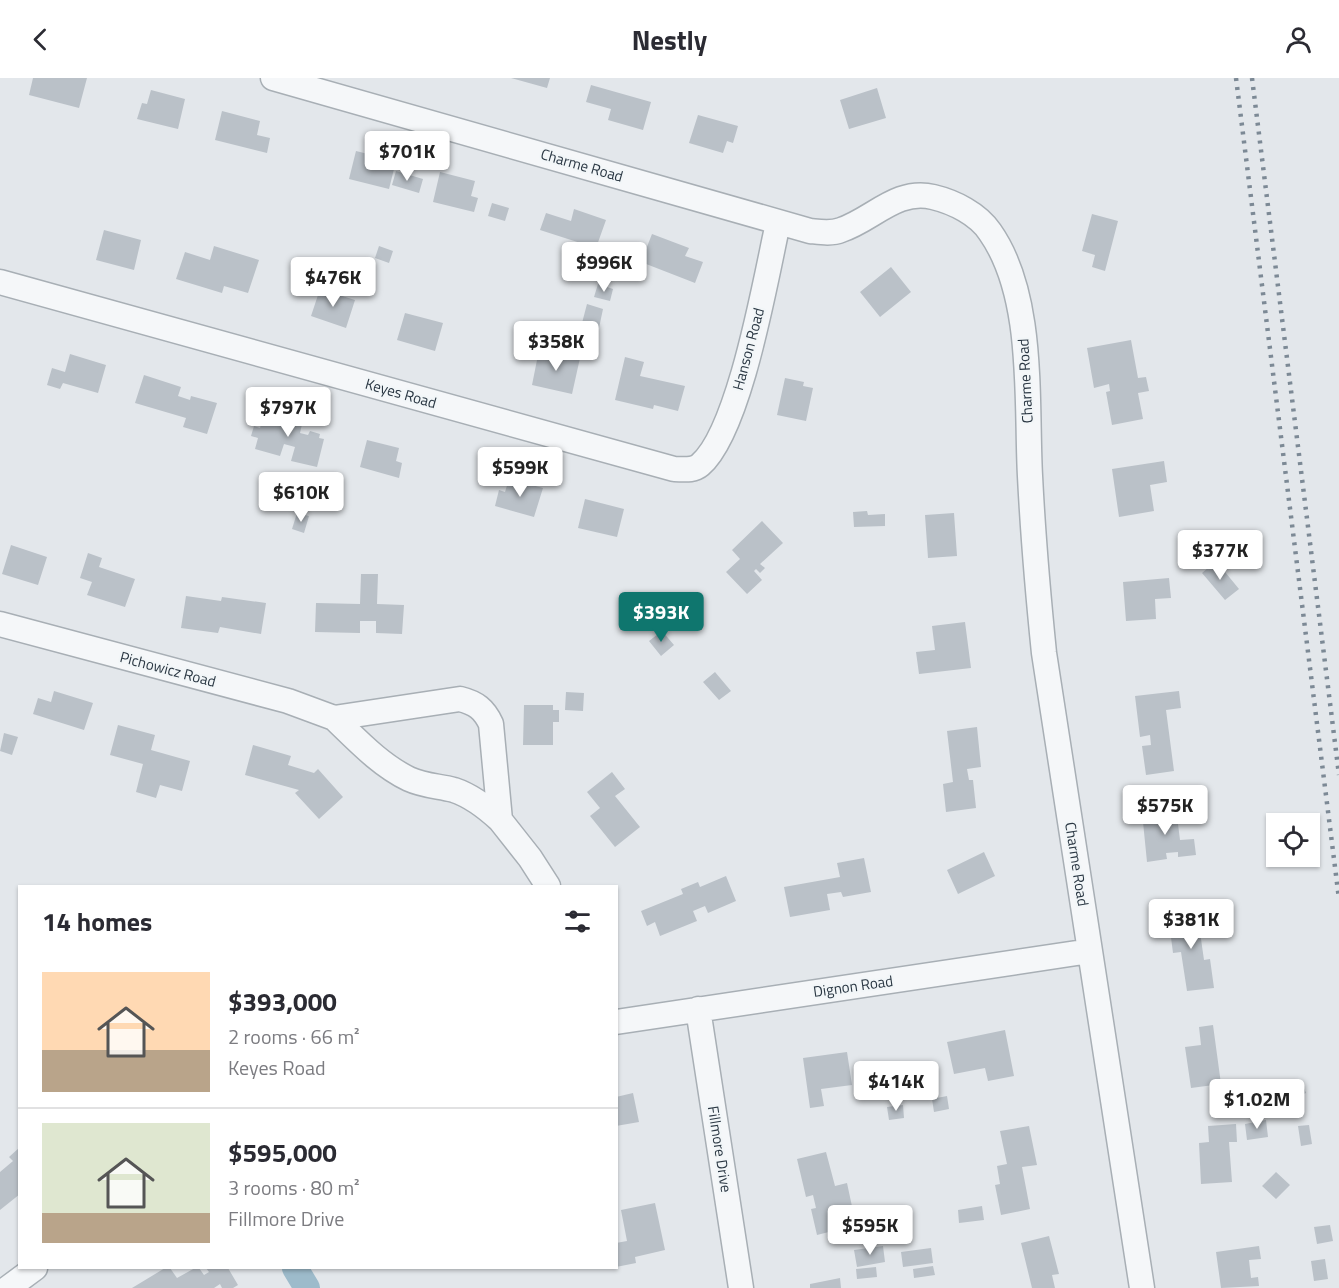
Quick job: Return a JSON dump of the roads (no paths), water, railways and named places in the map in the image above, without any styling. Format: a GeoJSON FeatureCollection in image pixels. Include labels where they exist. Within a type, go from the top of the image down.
{"type":"FeatureCollection","features":[{"type":"Feature","properties":{"kind":"street","name":"Charme Road"},"geometry":{"type":"LineString","coordinates":[[273,78],[673,190],[810,231],[826,233],[840,231],[896,201],[913,196],[930,196],[946,201],[977,218],[989,230],[999,245],[1016,289],[1025,342],[1034,554],[1043,642],[1142,1288]]}},
{"type":"Feature","properties":{"kind":"street","name":"Hanson Road"},"geometry":{"type":"LineString","coordinates":[[698,466],[716,443],[741,383],[778,223]]}},
{"type":"Feature","properties":{"kind":"street","name":"Keyes Road"},"geometry":{"type":"LineString","coordinates":[[0,282],[674,469],[688,470],[698,466]]}},
{"type":"Feature","properties":{"kind":"street","name":"Pichowicz Road"},"geometry":{"type":"LineString","coordinates":[[0,624],[288,701],[334,718],[380,760],[400,774],[423,784],[468,795],[484,806],[500,820],[531,858],[548,885]]}},
{"type":"Feature","properties":{"kind":"street","name":"Pichowicz Road"},"geometry":{"type":"LineString","coordinates":[[334,718],[449,700],[460,699],[477,705],[491,724],[500,820]]}},
{"type":"Feature","properties":{"kind":"street","name":"Dignon Road"},"geometry":{"type":"LineString","coordinates":[[618,1022],[1090,951]]}},
{"type":"Feature","properties":{"kind":"street","name":"Fillmore Drive"},"geometry":{"type":"LineString","coordinates":[[698,1009],[741,1288]]}},
{"type":"Feature","properties":{"kind":"street"},"geometry":{"type":"LineString","coordinates":[[8,1288],[34,1269]]}},
{"type":"Feature","properties":{"kind":"waterway"},"geometry":{"type":"LineString","coordinates":[[296,1269],[307,1288]]}},
{"type":"Feature","properties":{"kind":"railway"},"geometry":{"type":"LineString","coordinates":[[1236,78],[1339,899]]}},
{"type":"Feature","properties":{"kind":"railway"},"geometry":{"type":"LineString","coordinates":[[1252,78],[1339,775]]}}]}
